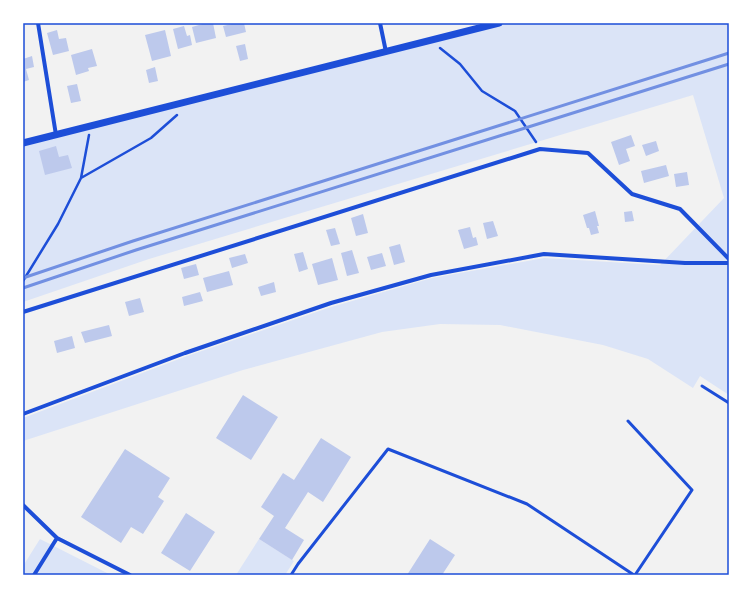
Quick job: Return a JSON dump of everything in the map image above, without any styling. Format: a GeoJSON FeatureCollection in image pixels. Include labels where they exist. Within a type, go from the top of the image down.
{"type":"FeatureCollection","features":[{"type":"Feature","properties":{"kind":"street"},"geometry":{"type":"LineString","coordinates":[[38,23],[56,134]]}},
{"type":"Feature","properties":{"kind":"street"},"geometry":{"type":"LineString","coordinates":[[380,23],[386,52]]}},
{"type":"Feature","properties":{"kind":"street"},"geometry":{"type":"LineString","coordinates":[[23,143],[499,23]]}},
{"type":"Feature","properties":{"kind":"street"},"geometry":{"type":"LineString","coordinates":[[23,312],[540,149],[588,153],[632,194],[680,209],[729,260]]}},
{"type":"Feature","properties":{"kind":"street"},"geometry":{"type":"LineString","coordinates":[[23,414],[221,340],[331,303],[431,275],[544,254],[685,263],[729,263]]}},
{"type":"Feature","properties":{"kind":"street"},"geometry":{"type":"LineString","coordinates":[[23,505],[57,538],[130,575]]}},
{"type":"Feature","properties":{"kind":"street"},"geometry":{"type":"LineString","coordinates":[[34,575],[57,538]]}},
{"type":"Feature","properties":{"kind":"lane"},"geometry":{"type":"LineString","coordinates":[[702,386],[729,403]]}},
{"type":"Feature","properties":{"kind":"lane"},"geometry":{"type":"LineString","coordinates":[[291,575],[388,449],[527,504],[634,575],[692,490],[628,421]]}},
{"type":"Feature","properties":{"kind":"path"},"geometry":{"type":"LineString","coordinates":[[431,40],[460,64],[482,90],[515,111],[540,149]]}},
{"type":"Feature","properties":{"kind":"path"},"geometry":{"type":"LineString","coordinates":[[81,178],[151,138],[179,114]]}},
{"type":"Feature","properties":{"kind":"path"},"geometry":{"type":"LineString","coordinates":[[23,281],[58,224],[81,178],[91,126]]}},
{"type":"Feature","properties":{"kind":"shaded area"},"geometry":{"type":"Polygon","coordinates":[[[499,23],[729,23],[729,395],[700,376],[693,388],[648,359],[603,345],[500,325],[440,324],[382,332],[243,370],[23,441],[23,418],[187,356],[331,307],[432,278],[544,258],[660,265],[724,198],[693,95],[149,259],[23,302],[23,143],[499,23]]]}},
{"type":"Feature","properties":{"kind":"shaded area"},"geometry":{"type":"Polygon","coordinates":[[[40,539],[111,575],[23,575],[23,566],[40,539]]]}},
{"type":"Feature","properties":{"kind":"shaded area"},"geometry":{"type":"Polygon","coordinates":[[[259,539],[294,561],[285,575],[236,575],[259,539]]]}},
{"type":"Feature","properties":{"kind":"building"},"geometry":{"type":"Polygon","coordinates":[[[206,23],[213,23],[216,38],[196,43],[192,27],[206,23]]]}},
{"type":"Feature","properties":{"kind":"building"},"geometry":{"type":"Polygon","coordinates":[[[244,23],[246,32],[226,37],[223,26],[244,23]]]}},
{"type":"Feature","properties":{"kind":"building"},"geometry":{"type":"Polygon","coordinates":[[[184,26],[187,36],[190,35],[192,45],[178,49],[173,29],[184,26]]]}},
{"type":"Feature","properties":{"kind":"building"},"geometry":{"type":"Polygon","coordinates":[[[57,30],[59,39],[66,38],[69,51],[53,55],[47,33],[57,30]]]}},
{"type":"Feature","properties":{"kind":"building"},"geometry":{"type":"Polygon","coordinates":[[[165,30],[171,56],[152,61],[145,35],[165,30]]]}},
{"type":"Feature","properties":{"kind":"building"},"geometry":{"type":"Polygon","coordinates":[[[245,44],[248,59],[240,61],[236,46],[245,44]]]}},
{"type":"Feature","properties":{"kind":"building"},"geometry":{"type":"Polygon","coordinates":[[[92,49],[97,66],[88,68],[89,71],[76,75],[71,55],[92,49]]]}},
{"type":"Feature","properties":{"kind":"building"},"geometry":{"type":"Polygon","coordinates":[[[32,56],[34,67],[26,69],[29,80],[23,82],[23,59],[32,56]]]}},
{"type":"Feature","properties":{"kind":"building"},"geometry":{"type":"Polygon","coordinates":[[[155,67],[158,81],[149,83],[146,70],[155,67]]]}},
{"type":"Feature","properties":{"kind":"building"},"geometry":{"type":"Polygon","coordinates":[[[77,84],[81,101],[71,103],[67,86],[77,84]]]}},
{"type":"Feature","properties":{"kind":"building"},"geometry":{"type":"Polygon","coordinates":[[[631,135],[635,146],[626,149],[630,161],[619,165],[611,142],[631,135]]]}},
{"type":"Feature","properties":{"kind":"building"},"geometry":{"type":"Polygon","coordinates":[[[656,141],[659,151],[646,156],[642,145],[656,141]]]}},
{"type":"Feature","properties":{"kind":"building"},"geometry":{"type":"Polygon","coordinates":[[[56,146],[59,157],[68,155],[72,168],[45,175],[39,151],[56,146]]]}},
{"type":"Feature","properties":{"kind":"building"},"geometry":{"type":"Polygon","coordinates":[[[666,165],[669,176],[644,183],[641,171],[666,165]]]}},
{"type":"Feature","properties":{"kind":"building"},"geometry":{"type":"Polygon","coordinates":[[[687,172],[689,185],[676,187],[674,174],[687,172]]]}},
{"type":"Feature","properties":{"kind":"building"},"geometry":{"type":"Polygon","coordinates":[[[595,211],[599,226],[597,226],[599,233],[591,235],[583,215],[595,211]]]}},
{"type":"Feature","properties":{"kind":"building"},"geometry":{"type":"Polygon","coordinates":[[[632,211],[634,221],[625,222],[624,212],[632,211]]]}},
{"type":"Feature","properties":{"kind":"building"},"geometry":{"type":"Polygon","coordinates":[[[363,214],[368,233],[356,236],[351,218],[363,214]]]}},
{"type":"Feature","properties":{"kind":"building"},"geometry":{"type":"Polygon","coordinates":[[[493,221],[498,236],[487,239],[483,223],[493,221]]]}},
{"type":"Feature","properties":{"kind":"building"},"geometry":{"type":"Polygon","coordinates":[[[470,227],[473,238],[476,237],[478,245],[464,249],[458,230],[470,227]]]}},
{"type":"Feature","properties":{"kind":"building"},"geometry":{"type":"Polygon","coordinates":[[[335,228],[340,244],[331,246],[326,230],[335,228]]]}},
{"type":"Feature","properties":{"kind":"building"},"geometry":{"type":"Polygon","coordinates":[[[400,244],[405,262],[394,265],[389,247],[400,244]]]}},
{"type":"Feature","properties":{"kind":"building"},"geometry":{"type":"Polygon","coordinates":[[[352,250],[359,273],[347,276],[341,253],[352,250]]]}},
{"type":"Feature","properties":{"kind":"building"},"geometry":{"type":"Polygon","coordinates":[[[303,252],[308,269],[299,272],[294,254],[303,252]]]}},
{"type":"Feature","properties":{"kind":"building"},"geometry":{"type":"Polygon","coordinates":[[[382,253],[386,266],[371,270],[367,257],[382,253]]]}},
{"type":"Feature","properties":{"kind":"building"},"geometry":{"type":"Polygon","coordinates":[[[245,254],[248,263],[232,268],[229,258],[245,254]]]}},
{"type":"Feature","properties":{"kind":"building"},"geometry":{"type":"Polygon","coordinates":[[[332,258],[338,280],[318,285],[312,264],[332,258]]]}},
{"type":"Feature","properties":{"kind":"building"},"geometry":{"type":"Polygon","coordinates":[[[196,264],[199,275],[184,279],[181,268],[196,264]]]}},
{"type":"Feature","properties":{"kind":"building"},"geometry":{"type":"Polygon","coordinates":[[[229,271],[233,285],[207,292],[203,278],[229,271]]]}},
{"type":"Feature","properties":{"kind":"building"},"geometry":{"type":"Polygon","coordinates":[[[274,282],[276,292],[261,296],[258,287],[274,282]]]}},
{"type":"Feature","properties":{"kind":"building"},"geometry":{"type":"Polygon","coordinates":[[[200,292],[203,301],[184,306],[182,297],[200,292]]]}},
{"type":"Feature","properties":{"kind":"building"},"geometry":{"type":"Polygon","coordinates":[[[140,298],[144,312],[129,316],[125,302],[140,298]]]}},
{"type":"Feature","properties":{"kind":"building"},"geometry":{"type":"Polygon","coordinates":[[[109,325],[112,336],[85,343],[81,332],[109,325]]]}},
{"type":"Feature","properties":{"kind":"building"},"geometry":{"type":"Polygon","coordinates":[[[72,336],[75,348],[57,353],[54,341],[72,336]]]}},
{"type":"Feature","properties":{"kind":"building"},"geometry":{"type":"Polygon","coordinates":[[[243,395],[278,417],[251,460],[216,438],[243,395]]]}},
{"type":"Feature","properties":{"kind":"building"},"geometry":{"type":"Polygon","coordinates":[[[321,438],[351,457],[323,502],[308,492],[285,528],[304,540],[292,560],[259,539],[274,516],[261,507],[283,473],[294,480],[321,438]]]}},
{"type":"Feature","properties":{"kind":"building"},"geometry":{"type":"Polygon","coordinates":[[[125,449],[170,478],[158,497],[164,501],[143,534],[131,527],[121,543],[81,517],[125,449]]]}},
{"type":"Feature","properties":{"kind":"building"},"geometry":{"type":"Polygon","coordinates":[[[186,513],[215,532],[190,571],[161,553],[186,513]]]}},
{"type":"Feature","properties":{"kind":"building"},"geometry":{"type":"Polygon","coordinates":[[[430,539],[455,555],[442,575],[407,575],[430,539]]]}},
{"type":"Feature","properties":{"kind":"railway"},"geometry":{"type":"LineString","coordinates":[[23,278],[133,241],[729,53]]}},
{"type":"Feature","properties":{"kind":"railway"},"geometry":{"type":"LineString","coordinates":[[23,288],[136,250],[729,64]]}}]}
